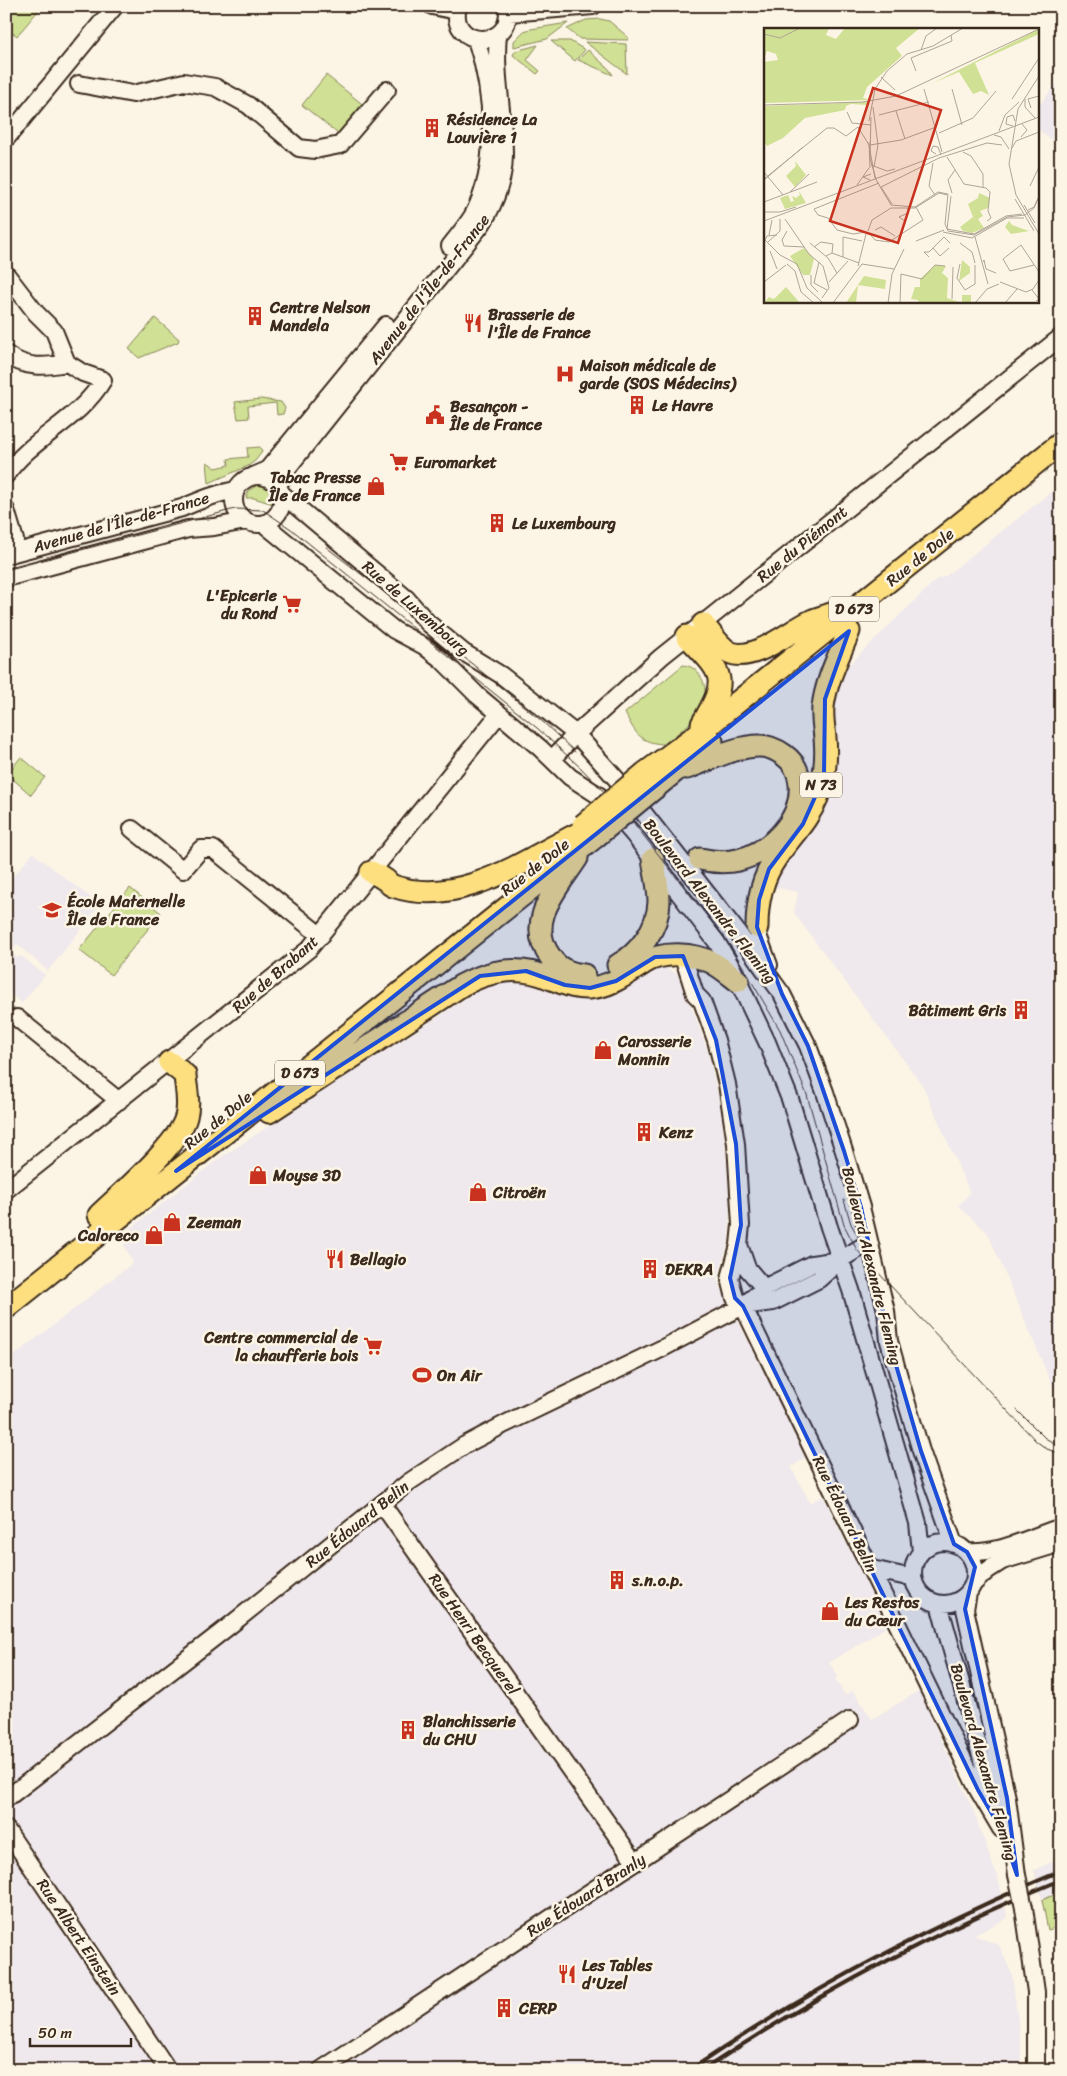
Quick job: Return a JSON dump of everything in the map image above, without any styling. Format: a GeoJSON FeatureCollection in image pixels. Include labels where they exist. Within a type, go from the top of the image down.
{"type":"FeatureCollection","features":[{"type":"Feature","properties":{"kind":"main road","name":"Rue de Dole"},"geometry":{"type":"LineString","coordinates":[[6,1308],[176,1172],[585,835],[651,780],[694,738],[1061,443]]}},
{"type":"Feature","properties":{"kind":"main road","name":"Rue de Dole"},"geometry":{"type":"LineString","coordinates":[[651,780],[673,773],[1061,461]]}},
{"type":"Feature","properties":{"kind":"main road"},"geometry":{"type":"LineString","coordinates":[[695,630],[730,652],[747,654],[761,650],[812,620],[860,604]]}},
{"type":"Feature","properties":{"kind":"main road"},"geometry":{"type":"LineString","coordinates":[[694,738],[716,702],[720,682],[718,672],[695,630]]}},
{"type":"Feature","properties":{"kind":"main road","name":"N 73"},"geometry":{"type":"LineString","coordinates":[[757,927],[759,900],[769,869],[777,856],[804,824],[821,787],[826,758],[823,719],[825,699],[828,684],[849,631]]}},
{"type":"Feature","properties":{"kind":"main road"},"geometry":{"type":"LineString","coordinates":[[673,773],[749,747],[762,746],[776,750],[787,758],[796,768],[800,780],[799,805],[792,820],[779,837],[763,848],[737,861],[724,862],[700,859]]}},
{"type":"Feature","properties":{"kind":"main road"},"geometry":{"type":"LineString","coordinates":[[370,872],[386,880],[389,885],[408,890],[458,889],[505,872],[585,835]]}},
{"type":"Feature","properties":{"kind":"main road"},"geometry":{"type":"LineString","coordinates":[[585,835],[546,904],[539,930],[543,946],[553,962],[565,970],[578,974],[593,975],[607,971],[633,955],[651,932],[659,903],[653,859]]}},
{"type":"Feature","properties":{"kind":"main road","name":"Rue de Dole"},"geometry":{"type":"LineString","coordinates":[[6,1290],[99,1215],[585,835]]}},
{"type":"Feature","properties":{"kind":"main road"},"geometry":{"type":"LineString","coordinates":[[176,1172],[480,976],[497,971],[526,971],[540,974],[565,985],[590,988],[616,981],[655,958],[664,955],[696,958],[713,963],[738,981]]}},
{"type":"Feature","properties":{"kind":"main road"},"geometry":{"type":"LineString","coordinates":[[99,1215],[174,1140],[186,1118],[189,1103],[185,1075],[169,1062]]}},
{"type":"Feature","properties":{"kind":"street"},"geometry":{"type":"LineString","coordinates":[[6,139],[115,6]]}},
{"type":"Feature","properties":{"kind":"street"},"geometry":{"type":"LineString","coordinates":[[432,6],[457,9],[461,28],[465,33],[476,39],[485,40],[498,35],[508,21],[508,9],[593,6]]}},
{"type":"Feature","properties":{"kind":"street","name":"Avenue de l'Île-de-France"},"geometry":{"type":"LineString","coordinates":[[280,490],[290,465],[482,224],[492,208],[498,192],[504,156],[496,55],[498,35]]}},
{"type":"Feature","properties":{"kind":"street","name":"Avenue de l'Île-de-France"},"geometry":{"type":"LineString","coordinates":[[253,476],[267,470],[454,242],[474,213],[486,178],[490,145],[486,80],[476,39]]}},
{"type":"Feature","properties":{"kind":"street"},"geometry":{"type":"LineString","coordinates":[[79,84],[133,94],[184,82],[215,87],[248,105],[300,148],[315,150],[340,145],[387,90]]}},
{"type":"Feature","properties":{"kind":"street"},"geometry":{"type":"LineString","coordinates":[[6,274],[36,313],[54,331],[67,363],[83,373],[103,380],[96,392],[84,405],[29,449],[6,475]]}},
{"type":"Feature","properties":{"kind":"street","name":"Rue du Piémont"},"geometry":{"type":"LineString","coordinates":[[552,759],[576,734],[637,678],[1061,337]]}},
{"type":"Feature","properties":{"kind":"street"},"geometry":{"type":"LineString","coordinates":[[6,354],[15,361],[36,367],[67,363]]}},
{"type":"Feature","properties":{"kind":"street"},"geometry":{"type":"LineString","coordinates":[[262,475],[271,479],[280,490],[280,512],[275,518],[264,524],[246,521],[235,509],[235,490],[245,479],[262,475]]}},
{"type":"Feature","properties":{"kind":"street","name":"Avenue de l’Île-de-France"},"geometry":{"type":"LineString","coordinates":[[6,555],[182,508],[209,496],[235,490]]}},
{"type":"Feature","properties":{"kind":"street","name":"Rue de Luxembourg"},"geometry":{"type":"LineString","coordinates":[[280,490],[407,599],[428,623],[463,652],[501,675],[576,734]]}},
{"type":"Feature","properties":{"kind":"street"},"geometry":{"type":"LineString","coordinates":[[6,510],[15,540]]}},
{"type":"Feature","properties":{"kind":"street","name":"Avenue de l’Île-de-France"},"geometry":{"type":"LineString","coordinates":[[6,578],[188,529],[214,527],[246,521]]}},
{"type":"Feature","properties":{"kind":"street","name":"Rue de Luxembourg"},"geometry":{"type":"LineString","coordinates":[[264,524],[394,630],[430,650],[457,673],[477,695],[552,759]]}},
{"type":"Feature","properties":{"kind":"street","name":"Rue de Brabant"},"geometry":{"type":"LineString","coordinates":[[6,1190],[295,962],[321,936],[370,872],[499,714]]}},
{"type":"Feature","properties":{"kind":"street","name":"Boulevard Alexandre Fleming"},"geometry":{"type":"LineString","coordinates":[[576,734],[620,783],[747,944],[782,994],[808,1046],[825,1092],[861,1207],[868,1243],[886,1312],[889,1341],[921,1451],[961,1548]]}},
{"type":"Feature","properties":{"kind":"street","name":"Boulevard Alexandre Fleming"},"geometry":{"type":"LineString","coordinates":[[552,759],[570,777],[600,797],[653,859],[716,941],[738,981],[767,1042],[790,1099],[850,1290],[918,1523],[921,1552]]}},
{"type":"Feature","properties":{"kind":"street"},"geometry":{"type":"LineString","coordinates":[[132,829],[183,870],[201,849],[213,849],[321,936]]}},
{"type":"Feature","properties":{"kind":"street"},"geometry":{"type":"LineString","coordinates":[[674,853],[700,859]]}},
{"type":"Feature","properties":{"kind":"street","name":"N 73"},"geometry":{"type":"LineString","coordinates":[[757,927],[763,949],[782,994]]}},
{"type":"Feature","properties":{"kind":"street","name":"Rue Édouard Belin"},"geometry":{"type":"LineString","coordinates":[[683,956],[695,994],[702,1001],[716,1040],[727,1084],[736,1144],[741,1200],[739,1245],[730,1278],[735,1298],[743,1306],[978,1790],[1001,1829]]}},
{"type":"Feature","properties":{"kind":"street"},"geometry":{"type":"LineString","coordinates":[[17,1018],[119,1101]]}},
{"type":"Feature","properties":{"kind":"street","name":"Rue Édouard Belin"},"geometry":{"type":"LineString","coordinates":[[6,1799],[436,1463],[465,1445],[743,1306],[773,1302],[819,1278],[840,1260],[868,1243]]}},
{"type":"Feature","properties":{"kind":"street","name":"Rue Édouard Belin"},"geometry":{"type":"LineString","coordinates":[[739,1245],[747,1268],[764,1288]]}},
{"type":"Feature","properties":{"kind":"street"},"geometry":{"type":"LineString","coordinates":[[743,1306],[764,1288],[812,1264],[840,1260]]}},
{"type":"Feature","properties":{"kind":"street","name":"Rue Henri Becquerel"},"geometry":{"type":"LineString","coordinates":[[382,1504],[635,1862]]}},
{"type":"Feature","properties":{"kind":"street"},"geometry":{"type":"LineString","coordinates":[[1061,1527],[1032,1536],[1019,1544],[982,1553],[936,1543],[921,1552],[916,1559],[913,1576],[921,1594],[930,1601],[939,1604],[950,1604],[960,1600],[988,1570],[1002,1561],[1061,1543]]}},
{"type":"Feature","properties":{"kind":"street"},"geometry":{"type":"LineString","coordinates":[[961,1548],[975,1567],[971,1588]]}},
{"type":"Feature","properties":{"kind":"street"},"geometry":{"type":"LineString","coordinates":[[872,1569],[903,1576],[913,1576]]}},
{"type":"Feature","properties":{"kind":"street","name":"Boulevard Alexandre Fleming"},"geometry":{"type":"LineString","coordinates":[[971,1588],[965,1609],[1007,1798],[1017,1875]]}},
{"type":"Feature","properties":{"kind":"street","name":"Boulevard Alexandre Fleming"},"geometry":{"type":"LineString","coordinates":[[939,1604],[1001,1829],[1017,1875]]}},
{"type":"Feature","properties":{"kind":"street","name":"Rue Édouard Branly"},"geometry":{"type":"LineString","coordinates":[[321,2070],[850,1720]]}},
{"type":"Feature","properties":{"kind":"street","name":"Rue Albert Einstein"},"geometry":{"type":"LineString","coordinates":[[6,1829],[168,2070]]}},
{"type":"Feature","properties":{"kind":"street"},"geometry":{"type":"LineString","coordinates":[[1017,1875],[1024,1908],[1036,1992],[1036,2070]]}},
{"type":"Feature","properties":{"kind":"highlighted area"},"geometry":{"type":"Polygon","coordinates":[[[849,631],[825,699],[824,777],[803,824],[769,869],[759,900],[757,927],[782,994],[808,1046],[844,1151],[861,1207],[889,1341],[921,1451],[954,1544],[967,1552],[975,1567],[965,1609],[1007,1798],[1017,1875],[1001,1829],[978,1790],[743,1306],[735,1298],[730,1278],[741,1225],[736,1144],[716,1040],[683,956],[655,957],[616,981],[590,988],[565,985],[526,971],[480,976],[176,1171],[849,631]]]}},
{"type":"Feature","properties":{"kind":"shaded area"},"geometry":{"type":"Polygon","coordinates":[[[1061,79],[1061,148],[1040,131],[1040,104],[1061,79]]]}},
{"type":"Feature","properties":{"kind":"shaded area"},"geometry":{"type":"Polygon","coordinates":[[[1061,484],[1061,1385],[1055,1392],[988,1233],[958,1206],[970,1193],[923,1086],[794,913],[798,892],[773,887],[784,865],[795,854],[834,779],[834,701],[848,666],[937,579],[946,576],[1061,484]]]}},
{"type":"Feature","properties":{"kind":"shaded area"},"geometry":{"type":"Polygon","coordinates":[[[33,853],[100,905],[48,971],[17,944],[10,952],[17,958],[21,956],[45,975],[22,1003],[6,991],[6,885],[33,853]]]}},
{"type":"Feature","properties":{"kind":"shaded area"},"geometry":{"type":"Polygon","coordinates":[[[659,965],[680,975],[708,1052],[722,1113],[730,1196],[729,1240],[717,1280],[807,1457],[791,1467],[810,1503],[823,1496],[888,1626],[829,1663],[838,1676],[835,1679],[845,1695],[853,1691],[872,1719],[919,1691],[974,1812],[999,1882],[1008,1918],[974,1935],[999,1945],[1012,1974],[1021,2045],[1020,2070],[6,2070],[6,1362],[133,1263],[120,1237],[217,1160],[490,983],[523,976],[595,998],[659,965]]]}},
{"type":"Feature","properties":{"kind":"shaded area"},"geometry":{"type":"Polygon","coordinates":[[[1061,1858],[1061,1892],[1042,1900],[1034,1870],[1061,1858]]]}},
{"type":"Feature","properties":{"kind":"green space"},"geometry":{"type":"Polygon","coordinates":[[[10,6],[42,6],[17,36],[6,28],[10,6]]]}},
{"type":"Feature","properties":{"kind":"green space"},"geometry":{"type":"Polygon","coordinates":[[[600,19],[609,21],[628,37],[628,40],[580,39],[567,29],[586,20],[600,19]]]}},
{"type":"Feature","properties":{"kind":"green space"},"geometry":{"type":"Polygon","coordinates":[[[568,23],[547,39],[514,47],[514,41],[524,31],[568,23]]]}},
{"type":"Feature","properties":{"kind":"green space"},"geometry":{"type":"Polygon","coordinates":[[[551,41],[570,41],[585,50],[575,61],[551,41]]]}},
{"type":"Feature","properties":{"kind":"green space"},"geometry":{"type":"Polygon","coordinates":[[[585,42],[626,44],[627,74],[585,42]]]}},
{"type":"Feature","properties":{"kind":"green space"},"geometry":{"type":"Polygon","coordinates":[[[538,45],[527,60],[540,71],[537,74],[513,55],[515,51],[538,45]]]}},
{"type":"Feature","properties":{"kind":"green space"},"geometry":{"type":"Polygon","coordinates":[[[588,50],[609,69],[613,75],[578,60],[588,50]]]}},
{"type":"Feature","properties":{"kind":"green space"},"geometry":{"type":"Polygon","coordinates":[[[326,75],[366,107],[342,137],[302,105],[326,75]]]}},
{"type":"Feature","properties":{"kind":"green space"},"geometry":{"type":"Polygon","coordinates":[[[155,318],[179,339],[178,342],[139,358],[129,349],[155,318]]]}},
{"type":"Feature","properties":{"kind":"green space"},"geometry":{"type":"Polygon","coordinates":[[[261,399],[281,402],[285,408],[283,414],[277,415],[276,403],[248,406],[249,418],[238,419],[235,402],[261,399]]]}},
{"type":"Feature","properties":{"kind":"green space"},"geometry":{"type":"Polygon","coordinates":[[[260,447],[262,452],[248,466],[209,483],[207,462],[216,468],[229,465],[228,459],[248,457],[247,448],[260,447]]]}},
{"type":"Feature","properties":{"kind":"green space"},"geometry":{"type":"Polygon","coordinates":[[[258,485],[265,486],[270,490],[273,496],[273,504],[254,498],[246,498],[249,490],[258,485]]]}},
{"type":"Feature","properties":{"kind":"green space"},"geometry":{"type":"Polygon","coordinates":[[[683,665],[690,667],[700,674],[703,681],[705,691],[701,709],[688,725],[664,744],[649,742],[639,736],[625,713],[683,665]]]}},
{"type":"Feature","properties":{"kind":"green space"},"geometry":{"type":"Polygon","coordinates":[[[21,757],[45,777],[31,795],[7,774],[21,757]]]}},
{"type":"Feature","properties":{"kind":"green space"},"geometry":{"type":"Polygon","coordinates":[[[130,888],[161,913],[111,975],[79,950],[130,888]]]}},
{"type":"Feature","properties":{"kind":"green space"},"geometry":{"type":"Polygon","coordinates":[[[1061,1892],[1061,1926],[1048,1930],[1042,1900],[1061,1892]]]}},
{"type":"Feature","properties":{"kind":"tram line"},"geometry":{"type":"LineString","coordinates":[[6,570],[235,509],[263,510],[291,529],[537,728],[582,769],[632,821],[732,948],[780,1030],[807,1095],[844,1225],[857,1250],[1036,1441],[1047,1449],[1061,1454]]}},
{"type":"Feature","properties":{"kind":"tram line"},"geometry":{"type":"LineString","coordinates":[[326,547],[383,591],[543,722],[575,752]]}},
{"type":"Feature","properties":{"kind":"tram line"},"geometry":{"type":"LineString","coordinates":[[844,1200],[851,1224],[866,1250]]}},
{"type":"Feature","properties":{"kind":"tram line"},"geometry":{"type":"LineString","coordinates":[[1017,1410],[1045,1438],[1061,1447]]}},
{"type":"Feature","properties":{"kind":"railway"},"geometry":{"type":"LineString","coordinates":[[690,2070],[734,2041],[870,1961],[964,1914],[1061,1871]]}},
{"type":"Feature","properties":{"kind":"railway"},"geometry":{"type":"LineString","coordinates":[[703,2070],[789,2016],[877,1966],[968,1921],[1061,1880]]}},
{"type":"Feature","properties":{"kind":"place","name":"Résidence La Louvière 1"},"geometry":{"type":"Point","coordinates":[432,128]}},
{"type":"Feature","properties":{"kind":"place","name":"Centre Nelson Mandela"},"geometry":{"type":"Point","coordinates":[255,316]}},
{"type":"Feature","properties":{"kind":"place","name":"Brasserie de l'Île de France"},"geometry":{"type":"Point","coordinates":[473,323]}},
{"type":"Feature","properties":{"kind":"place","name":"Maison médicale de garde (SOS Médecins)"},"geometry":{"type":"Point","coordinates":[565,374]}},
{"type":"Feature","properties":{"kind":"place","name":"Le Havre"},"geometry":{"type":"Point","coordinates":[637,405]}},
{"type":"Feature","properties":{"kind":"place","name":"Besançon - Île de France"},"geometry":{"type":"Point","coordinates":[435,415]}},
{"type":"Feature","properties":{"kind":"place","name":"Euromarket"},"geometry":{"type":"Point","coordinates":[399,462]}},
{"type":"Feature","properties":{"kind":"place","name":"Tabac Presse Île de France"},"geometry":{"type":"Point","coordinates":[376,486]}},
{"type":"Feature","properties":{"kind":"place","name":"Le Luxembourg"},"geometry":{"type":"Point","coordinates":[497,523]}},
{"type":"Feature","properties":{"kind":"place","name":"L'Epicerie du Rond"},"geometry":{"type":"Point","coordinates":[292,604]}},
{"type":"Feature","properties":{"kind":"place","name":"École Maternelle Île de France"},"geometry":{"type":"Point","coordinates":[52,910]}},
{"type":"Feature","properties":{"kind":"place","name":"Bâtiment Gris"},"geometry":{"type":"Point","coordinates":[1021,1010]}},
{"type":"Feature","properties":{"kind":"place","name":"Carosserie Monnin"},"geometry":{"type":"Point","coordinates":[603,1050]}},
{"type":"Feature","properties":{"kind":"place","name":"Kenz"},"geometry":{"type":"Point","coordinates":[644,1132]}},
{"type":"Feature","properties":{"kind":"place","name":"Moyse 3D"},"geometry":{"type":"Point","coordinates":[258,1175]}},
{"type":"Feature","properties":{"kind":"place","name":"Citroën"},"geometry":{"type":"Point","coordinates":[478,1192]}},
{"type":"Feature","properties":{"kind":"place","name":"Zeeman"},"geometry":{"type":"Point","coordinates":[172,1222]}},
{"type":"Feature","properties":{"kind":"place","name":"Caloreco"},"geometry":{"type":"Point","coordinates":[154,1235]}},
{"type":"Feature","properties":{"kind":"place","name":"Bellagio"},"geometry":{"type":"Point","coordinates":[335,1259]}},
{"type":"Feature","properties":{"kind":"place","name":"DEKRA"},"geometry":{"type":"Point","coordinates":[650,1269]}},
{"type":"Feature","properties":{"kind":"place","name":"Centre commercial de la chaufferie bois"},"geometry":{"type":"Point","coordinates":[373,1346]}},
{"type":"Feature","properties":{"kind":"place","name":"On Air"},"geometry":{"type":"Point","coordinates":[422,1375]}},
{"type":"Feature","properties":{"kind":"place","name":"s.n.o.p."},"geometry":{"type":"Point","coordinates":[617,1580]}},
{"type":"Feature","properties":{"kind":"place","name":"Les Restos du Cœur"},"geometry":{"type":"Point","coordinates":[830,1611]}},
{"type":"Feature","properties":{"kind":"place","name":"Blanchisserie du CHU"},"geometry":{"type":"Point","coordinates":[408,1730]}},
{"type":"Feature","properties":{"kind":"place","name":"Les Tables d'Uzel"},"geometry":{"type":"Point","coordinates":[567,1974]}},
{"type":"Feature","properties":{"kind":"place","name":"CERP"},"geometry":{"type":"Point","coordinates":[504,2008]}}]}
